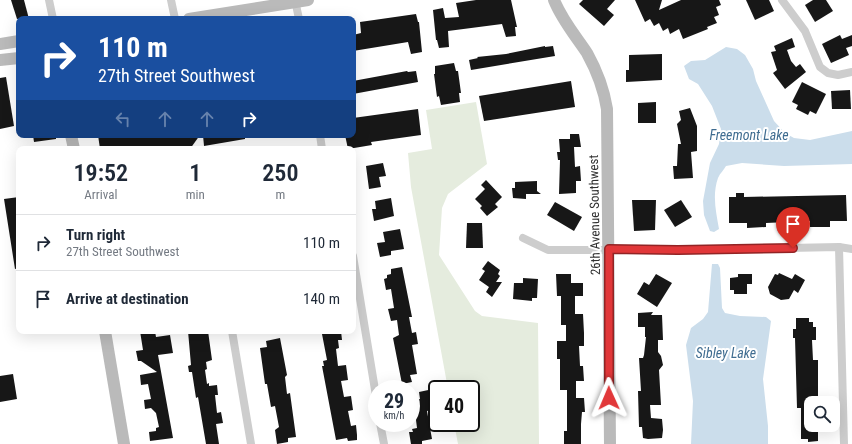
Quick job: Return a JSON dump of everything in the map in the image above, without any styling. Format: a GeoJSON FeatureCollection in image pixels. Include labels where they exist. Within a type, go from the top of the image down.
{"type":"FeatureCollection","features":[{"type":"Feature","properties":{"kind":"street"},"geometry":{"type":"LineString","coordinates":[[49,0],[52,16]]}},
{"type":"Feature","properties":{"kind":"street"},"geometry":{"type":"LineString","coordinates":[[171,0],[174,16]]}},
{"type":"Feature","properties":{"kind":"street"},"geometry":{"type":"LineString","coordinates":[[207,16],[308,0]]}},
{"type":"Feature","properties":{"kind":"street","name":"26th Avenue Southwest"},"geometry":{"type":"LineString","coordinates":[[554,0],[562,19],[595,69],[605,97],[608,120],[610,444]]}},
{"type":"Feature","properties":{"kind":"street"},"geometry":{"type":"LineString","coordinates":[[782,0],[805,31],[820,67],[828,73],[838,75],[852,72]]}},
{"type":"Feature","properties":{"kind":"street"},"geometry":{"type":"LineString","coordinates":[[295,1],[298,16]]}},
{"type":"Feature","properties":{"kind":"street"},"geometry":{"type":"LineString","coordinates":[[0,44],[16,41]]}},
{"type":"Feature","properties":{"kind":"street"},"geometry":{"type":"LineString","coordinates":[[0,60],[16,58]]}},
{"type":"Feature","properties":{"kind":"street"},"geometry":{"type":"LineString","coordinates":[[523,238],[548,250],[852,249]]}},
{"type":"Feature","properties":{"kind":"street"},"geometry":{"type":"LineString","coordinates":[[839,248],[844,444]]}},
{"type":"Feature","properties":{"kind":"street"},"geometry":{"type":"LineString","coordinates":[[356,274],[373,380]]}},
{"type":"Feature","properties":{"kind":"street"},"geometry":{"type":"LineString","coordinates":[[105,334],[124,444]]}},
{"type":"Feature","properties":{"kind":"street"},"geometry":{"type":"LineString","coordinates":[[233,334],[251,444]]}},
{"type":"Feature","properties":{"kind":"street"},"geometry":{"type":"LineString","coordinates":[[382,432],[384,444]]}},
{"type":"Feature","properties":{"kind":"shaded area"},"geometry":{"type":"Polygon","coordinates":[[[476,102],[487,164],[448,194],[442,208],[439,255],[475,311],[482,316],[538,323],[539,444],[458,444],[456,432],[480,432],[480,380],[446,380],[411,187],[408,153],[432,149],[426,110],[476,102]]]}},
{"type":"Feature","properties":{"kind":"water","name":"Freemont Lake"},"geometry":{"type":"Polygon","coordinates":[[[726,47],[737,49],[745,55],[753,69],[756,81],[774,121],[785,133],[794,138],[810,140],[852,131],[852,164],[784,166],[742,163],[726,166],[719,176],[716,184],[715,204],[719,229],[714,232],[710,231],[704,215],[703,201],[710,163],[719,144],[721,129],[712,106],[698,84],[689,79],[684,66],[691,61],[705,60],[726,47]]]}},
{"type":"Feature","properties":{"kind":"water","name":"Sibley Lake"},"geometry":{"type":"Polygon","coordinates":[[[712,264],[718,264],[720,268],[722,308],[725,313],[740,316],[766,317],[771,321],[763,379],[768,426],[768,444],[691,444],[693,401],[686,345],[691,328],[703,319],[708,312],[712,264]]]}},
{"type":"Feature","properties":{"kind":"building"},"geometry":{"type":"Polygon","coordinates":[[[11,0],[24,0],[28,16],[16,16],[11,0]]]}},
{"type":"Feature","properties":{"kind":"building"},"geometry":{"type":"Polygon","coordinates":[[[476,0],[511,0],[517,27],[515,27],[516,36],[506,37],[502,24],[448,31],[449,47],[439,48],[436,40],[433,10],[443,8],[445,18],[459,17],[456,3],[476,0]]]}},
{"type":"Feature","properties":{"kind":"building"},"geometry":{"type":"Polygon","coordinates":[[[583,0],[615,0],[607,9],[614,15],[604,26],[579,4],[583,0]]]}},
{"type":"Feature","properties":{"kind":"building"},"geometry":{"type":"Polygon","coordinates":[[[635,0],[662,0],[659,10],[681,0],[719,0],[721,5],[716,7],[719,15],[714,17],[717,23],[707,27],[708,29],[683,39],[679,29],[670,34],[668,28],[663,31],[659,23],[654,26],[650,19],[645,22],[635,0]]]}},
{"type":"Feature","properties":{"kind":"building"},"geometry":{"type":"Polygon","coordinates":[[[746,0],[769,0],[774,11],[755,20],[746,0]]]}},
{"type":"Feature","properties":{"kind":"building"},"geometry":{"type":"Polygon","coordinates":[[[813,0],[826,0],[833,11],[815,22],[805,5],[813,0]]]}},
{"type":"Feature","properties":{"kind":"building"},"geometry":{"type":"Polygon","coordinates":[[[416,14],[419,22],[422,52],[411,54],[408,42],[356,51],[356,34],[361,33],[360,22],[416,14]]]}},
{"type":"Feature","properties":{"kind":"building"},"geometry":{"type":"Polygon","coordinates":[[[840,35],[842,39],[852,35],[852,46],[846,48],[849,55],[831,63],[822,44],[840,35]]]}},
{"type":"Feature","properties":{"kind":"building"},"geometry":{"type":"Polygon","coordinates":[[[792,38],[795,47],[787,50],[791,61],[796,67],[800,64],[806,72],[785,89],[773,73],[777,70],[771,52],[776,51],[774,46],[792,38]]]}},
{"type":"Feature","properties":{"kind":"building"},"geometry":{"type":"Polygon","coordinates":[[[545,46],[553,46],[555,56],[471,70],[469,60],[478,58],[477,57],[506,54],[545,46]]]}},
{"type":"Feature","properties":{"kind":"building"},"geometry":{"type":"Polygon","coordinates":[[[662,54],[662,80],[626,82],[626,70],[629,70],[629,55],[662,54]]]}},
{"type":"Feature","properties":{"kind":"building"},"geometry":{"type":"Polygon","coordinates":[[[454,63],[456,71],[458,71],[461,93],[459,93],[460,102],[441,105],[439,96],[437,97],[434,74],[435,66],[454,63]]]}},
{"type":"Feature","properties":{"kind":"building"},"geometry":{"type":"Polygon","coordinates":[[[407,71],[416,71],[418,82],[356,93],[356,80],[407,71]]]}},
{"type":"Feature","properties":{"kind":"building"},"geometry":{"type":"Polygon","coordinates":[[[6,77],[14,126],[0,129],[0,78],[6,77]]]}},
{"type":"Feature","properties":{"kind":"building"},"geometry":{"type":"Polygon","coordinates":[[[571,81],[575,107],[484,121],[479,96],[571,81]]]}},
{"type":"Feature","properties":{"kind":"building"},"geometry":{"type":"Polygon","coordinates":[[[802,82],[826,94],[816,114],[810,111],[808,115],[796,109],[798,105],[792,102],[802,82]]]}},
{"type":"Feature","properties":{"kind":"building"},"geometry":{"type":"Polygon","coordinates":[[[850,90],[851,109],[832,109],[831,91],[850,90]]]}},
{"type":"Feature","properties":{"kind":"building"},"geometry":{"type":"Polygon","coordinates":[[[656,102],[656,123],[638,123],[638,103],[656,102]]]}},
{"type":"Feature","properties":{"kind":"building"},"geometry":{"type":"Polygon","coordinates":[[[690,108],[697,126],[697,151],[691,152],[693,178],[674,179],[673,166],[677,166],[678,144],[681,144],[677,124],[681,120],[679,111],[690,108]]]}},
{"type":"Feature","properties":{"kind":"building"},"geometry":{"type":"Polygon","coordinates":[[[418,109],[421,135],[371,142],[372,145],[356,148],[356,146],[347,146],[346,138],[356,138],[356,118],[418,109]]]}},
{"type":"Feature","properties":{"kind":"building"},"geometry":{"type":"Polygon","coordinates":[[[570,134],[579,134],[581,147],[574,147],[575,167],[580,166],[581,181],[576,181],[576,193],[559,194],[560,160],[558,160],[557,152],[560,152],[559,139],[570,139],[570,134]]]}},
{"type":"Feature","properties":{"kind":"building"},"geometry":{"type":"Polygon","coordinates":[[[33,138],[56,138],[56,139],[34,142],[33,138]]]}},
{"type":"Feature","properties":{"kind":"building"},"geometry":{"type":"Polygon","coordinates":[[[98,138],[198,138],[192,146],[100,146],[98,138]]]}},
{"type":"Feature","properties":{"kind":"building"},"geometry":{"type":"Polygon","coordinates":[[[203,138],[245,138],[245,139],[204,146],[203,138]]]}},
{"type":"Feature","properties":{"kind":"building"},"geometry":{"type":"Polygon","coordinates":[[[383,163],[386,176],[379,177],[381,187],[369,189],[366,166],[383,163]]]}},
{"type":"Feature","properties":{"kind":"building"},"geometry":{"type":"Polygon","coordinates":[[[486,180],[502,197],[495,204],[498,207],[487,216],[480,208],[482,206],[475,199],[485,189],[481,185],[486,180]]]}},
{"type":"Feature","properties":{"kind":"building"},"geometry":{"type":"Polygon","coordinates":[[[537,181],[537,191],[541,194],[526,194],[526,199],[513,198],[512,188],[515,188],[515,182],[537,181]]]}},
{"type":"Feature","properties":{"kind":"building"},"geometry":{"type":"Polygon","coordinates":[[[736,193],[744,193],[744,197],[846,195],[847,221],[830,221],[830,227],[810,227],[810,221],[766,223],[766,227],[747,228],[747,223],[729,223],[729,197],[736,197],[736,193]]]}},
{"type":"Feature","properties":{"kind":"building"},"geometry":{"type":"Polygon","coordinates":[[[16,197],[15,269],[4,199],[16,197]]]}},
{"type":"Feature","properties":{"kind":"building"},"geometry":{"type":"Polygon","coordinates":[[[391,198],[394,216],[374,221],[372,209],[376,209],[375,201],[391,198]]]}},
{"type":"Feature","properties":{"kind":"building"},"geometry":{"type":"Polygon","coordinates":[[[632,200],[656,200],[655,230],[634,231],[632,200]]]}},
{"type":"Feature","properties":{"kind":"building"},"geometry":{"type":"Polygon","coordinates":[[[681,200],[692,217],[675,227],[664,210],[681,200]]]}},
{"type":"Feature","properties":{"kind":"building"},"geometry":{"type":"Polygon","coordinates":[[[555,202],[582,217],[574,231],[547,215],[555,202]]]}},
{"type":"Feature","properties":{"kind":"building"},"geometry":{"type":"Polygon","coordinates":[[[467,223],[482,223],[483,248],[466,248],[467,223]]]}},
{"type":"Feature","properties":{"kind":"building"},"geometry":{"type":"Polygon","coordinates":[[[400,229],[404,249],[391,251],[391,255],[380,257],[377,243],[385,242],[383,232],[400,229]]]}},
{"type":"Feature","properties":{"kind":"building"},"geometry":{"type":"Polygon","coordinates":[[[488,261],[500,270],[498,274],[500,276],[496,282],[502,282],[492,297],[486,292],[489,287],[479,280],[485,271],[482,269],[488,261]]]}},
{"type":"Feature","properties":{"kind":"building"},"geometry":{"type":"Polygon","coordinates":[[[402,267],[412,317],[409,317],[412,333],[416,332],[418,344],[412,345],[417,374],[410,375],[411,380],[401,380],[393,338],[399,335],[397,320],[391,321],[388,309],[394,308],[391,289],[386,290],[384,279],[387,278],[387,275],[391,274],[391,269],[402,267]]]}},
{"type":"Feature","properties":{"kind":"building"},"geometry":{"type":"Polygon","coordinates":[[[779,273],[792,279],[795,274],[805,280],[798,293],[794,290],[789,299],[781,300],[770,294],[768,287],[775,274],[778,275],[779,273]]]}},
{"type":"Feature","properties":{"kind":"building"},"geometry":{"type":"Polygon","coordinates":[[[556,274],[571,274],[571,283],[583,283],[583,296],[575,296],[575,314],[583,314],[584,333],[584,346],[579,346],[580,366],[583,366],[584,381],[576,381],[576,398],[584,398],[585,412],[582,412],[581,444],[564,444],[564,431],[567,431],[567,390],[560,390],[560,359],[557,359],[557,341],[566,341],[566,325],[561,325],[561,296],[557,296],[556,274]]]}},
{"type":"Feature","properties":{"kind":"building"},"geometry":{"type":"Polygon","coordinates":[[[656,274],[672,283],[657,307],[637,294],[644,282],[649,285],[656,274]]]}},
{"type":"Feature","properties":{"kind":"building"},"geometry":{"type":"Polygon","coordinates":[[[738,274],[752,274],[752,284],[747,284],[747,294],[734,294],[734,290],[730,290],[730,278],[738,277],[738,274]]]}},
{"type":"Feature","properties":{"kind":"building"},"geometry":{"type":"Polygon","coordinates":[[[523,278],[538,279],[537,298],[532,298],[532,301],[513,299],[514,283],[523,283],[523,278]]]}},
{"type":"Feature","properties":{"kind":"building"},"geometry":{"type":"Polygon","coordinates":[[[653,312],[651,315],[662,315],[663,340],[658,340],[658,352],[661,356],[663,365],[659,370],[661,405],[650,405],[651,418],[662,419],[663,430],[662,438],[648,439],[643,438],[642,427],[639,427],[638,391],[641,391],[639,358],[643,358],[644,355],[646,337],[645,327],[638,327],[638,313],[653,312]]]}},
{"type":"Feature","properties":{"kind":"building"},"geometry":{"type":"Polygon","coordinates":[[[796,318],[809,318],[809,322],[813,322],[813,327],[816,327],[816,340],[812,340],[813,360],[818,360],[818,396],[804,396],[804,432],[818,432],[818,441],[808,442],[808,439],[801,439],[801,408],[797,408],[795,338],[793,338],[793,329],[796,329],[796,318]]]}},
{"type":"Feature","properties":{"kind":"building"},"geometry":{"type":"Polygon","coordinates":[[[140,334],[156,334],[156,337],[170,335],[173,353],[158,355],[173,438],[150,441],[149,432],[156,431],[156,428],[159,427],[156,413],[151,408],[145,409],[144,400],[151,399],[148,384],[141,385],[140,375],[157,372],[141,361],[138,361],[136,351],[143,350],[140,334]]]}},
{"type":"Feature","properties":{"kind":"building"},"geometry":{"type":"Polygon","coordinates":[[[188,334],[208,334],[212,360],[206,362],[207,369],[205,370],[207,384],[209,383],[209,386],[217,385],[218,395],[215,395],[217,413],[221,412],[223,423],[216,424],[219,444],[206,444],[198,397],[196,398],[192,372],[189,372],[188,366],[191,365],[188,334]]]}},
{"type":"Feature","properties":{"kind":"building"},"geometry":{"type":"Polygon","coordinates":[[[322,334],[341,334],[342,340],[338,340],[339,348],[336,349],[338,366],[346,365],[348,380],[341,381],[344,397],[351,396],[353,410],[348,411],[351,426],[356,425],[357,440],[348,441],[347,438],[336,440],[322,366],[324,366],[323,361],[327,360],[322,334]]]}},
{"type":"Feature","properties":{"kind":"building"},"geometry":{"type":"Polygon","coordinates":[[[280,338],[287,375],[285,377],[287,394],[290,393],[296,437],[288,438],[288,442],[277,444],[275,430],[279,427],[275,406],[271,407],[267,384],[265,384],[260,348],[267,347],[266,341],[280,338]]]}},
{"type":"Feature","properties":{"kind":"building"},"geometry":{"type":"Polygon","coordinates":[[[13,374],[17,399],[0,402],[0,376],[13,374]]]}},
{"type":"Feature","properties":{"kind":"building"},"geometry":{"type":"Polygon","coordinates":[[[428,390],[428,432],[431,432],[432,439],[422,441],[422,444],[411,444],[409,432],[420,432],[420,392],[428,390]]]}},
{"type":"Feature","properties":{"kind":"route"},"geometry":{"type":"LineString","coordinates":[[609,398],[609,249],[678,250],[793,248]]}}]}
